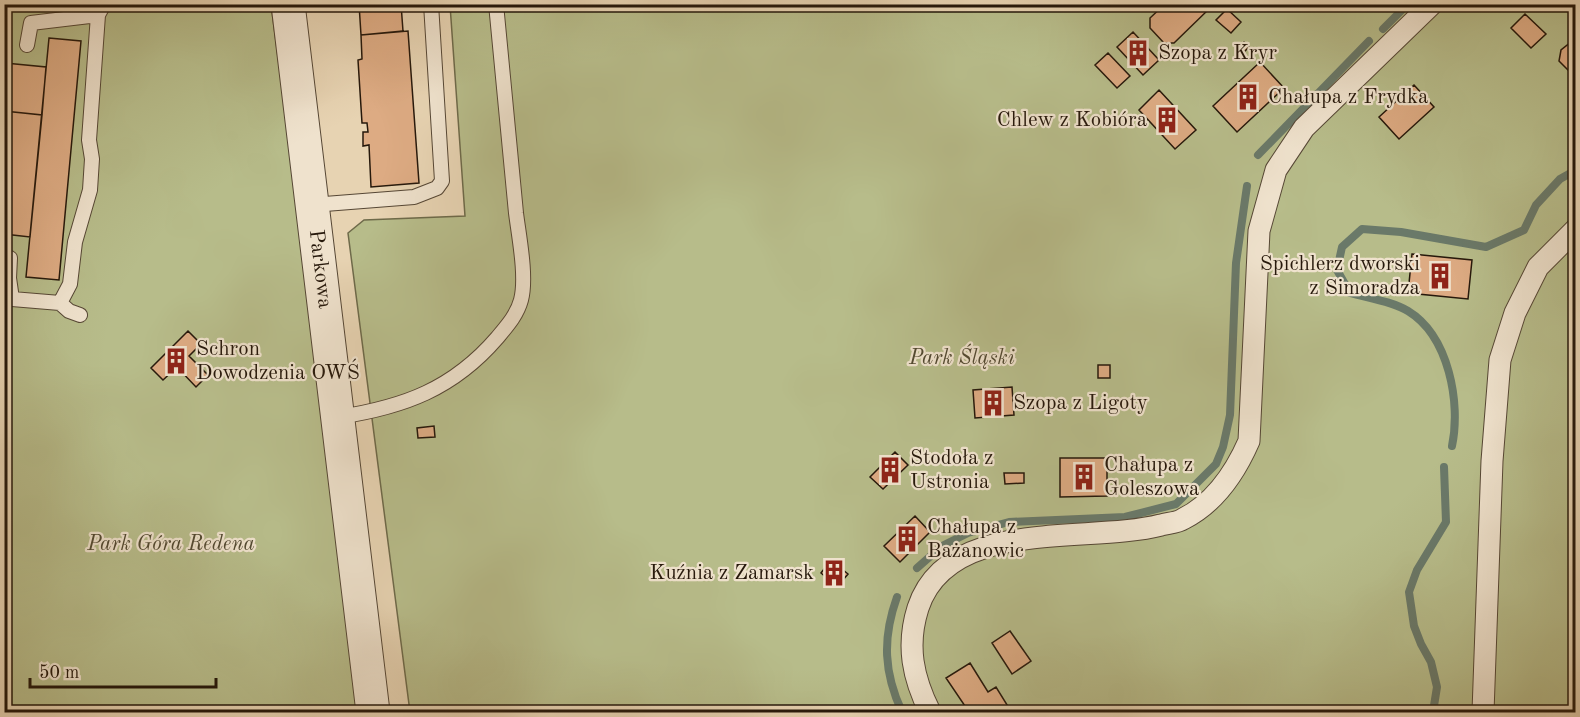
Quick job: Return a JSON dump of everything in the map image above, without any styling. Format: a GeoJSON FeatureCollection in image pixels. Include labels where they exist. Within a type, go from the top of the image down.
{"type":"FeatureCollection","features":[{"type":"Feature","properties":{"kind":"street","name":"Parkowa"},"geometry":{"type":"LineString","coordinates":[[288,4],[373,712]]}},
{"type":"Feature","properties":{"kind":"street"},"geometry":{"type":"LineString","coordinates":[[930,712],[917,687],[910,650],[914,621],[922,594],[943,571],[975,549],[1002,542],[1145,529],[1182,520],[1212,499],[1238,466],[1249,441],[1259,231],[1276,170],[1304,128],[1432,4]]}},
{"type":"Feature","properties":{"kind":"street"},"geometry":{"type":"LineString","coordinates":[[1483,712],[1492,461],[1500,360],[1515,313],[1538,267],[1575,229]]}},
{"type":"Feature","properties":{"kind":"lane"},"geometry":{"type":"LineString","coordinates":[[312,206],[414,197],[437,188],[442,181],[436,136],[431,4]]}},
{"type":"Feature","properties":{"kind":"lane"},"geometry":{"type":"LineString","coordinates":[[339,417],[386,409],[414,400],[449,381],[481,356],[514,318],[522,298],[496,4]]}},
{"type":"Feature","properties":{"kind":"lane"},"geometry":{"type":"LineString","coordinates":[[27,45],[32,23],[101,10],[90,130],[90,190],[75,242],[70,284],[60,303]]}},
{"type":"Feature","properties":{"kind":"lane"},"geometry":{"type":"LineString","coordinates":[[10,258],[9,278],[12,299],[60,303],[69,311],[80,315]]}},
{"type":"Feature","properties":{"kind":"green space","name":"Park Góra Redena"},"geometry":{"type":"Polygon","coordinates":[[[4,5],[271,5],[317,347],[358,712],[5,712],[4,5]]]}},
{"type":"Feature","properties":{"kind":"green space","name":"Park Śląski"},"geometry":{"type":"Polygon","coordinates":[[[450,5],[1575,5],[1575,712],[410,712],[348,233],[364,220],[465,216],[450,5]]]}},
{"type":"Feature","properties":{"kind":"building"},"geometry":{"type":"Polygon","coordinates":[[[359,4],[401,4],[403,31],[361,35],[359,4]]]}},
{"type":"Feature","properties":{"kind":"building"},"geometry":{"type":"Polygon","coordinates":[[[1165,4],[1209,4],[1209,9],[1174,43],[1164,43],[1150,28],[1150,18],[1165,4]]]}},
{"type":"Feature","properties":{"kind":"building"},"geometry":{"type":"Polygon","coordinates":[[[1227,9],[1241,22],[1231,33],[1216,20],[1227,9]]]}},
{"type":"Feature","properties":{"kind":"building"},"geometry":{"type":"Polygon","coordinates":[[[1525,14],[1546,34],[1531,48],[1511,28],[1525,14]]]}},
{"type":"Feature","properties":{"kind":"building"},"geometry":{"type":"Polygon","coordinates":[[[408,31],[419,183],[371,187],[369,145],[363,146],[363,132],[368,132],[367,123],[362,123],[358,60],[362,59],[361,35],[408,31]]]}},
{"type":"Feature","properties":{"kind":"building","name":"Szopa z Kryr"},"geometry":{"type":"Polygon","coordinates":[[[1133,32],[1159,60],[1143,75],[1117,47],[1133,32]]]}},
{"type":"Feature","properties":{"kind":"building"},"geometry":{"type":"Polygon","coordinates":[[[49,38],[81,41],[59,280],[26,277],[49,38]]]}},
{"type":"Feature","properties":{"kind":"building"},"geometry":{"type":"Polygon","coordinates":[[[1576,38],[1576,78],[1559,61],[1561,50],[1576,38]]]}},
{"type":"Feature","properties":{"kind":"building"},"geometry":{"type":"Polygon","coordinates":[[[1244,42],[1249,47],[1244,52],[1239,47],[1244,42]]]}},
{"type":"Feature","properties":{"kind":"building","name":"Szopa z Kryr"},"geometry":{"type":"Polygon","coordinates":[[[1108,53],[1130,76],[1117,88],[1095,65],[1108,53]]]}},
{"type":"Feature","properties":{"kind":"building","name":"Chałupa z Frydka"},"geometry":{"type":"Polygon","coordinates":[[[1260,62],[1284,88],[1237,132],[1213,106],[1260,62]]]}},
{"type":"Feature","properties":{"kind":"building"},"geometry":{"type":"Polygon","coordinates":[[[5,63],[46,67],[42,115],[4,111],[5,63]]]}},
{"type":"Feature","properties":{"kind":"building"},"geometry":{"type":"Polygon","coordinates":[[[1414,85],[1434,107],[1399,139],[1379,117],[1414,85]]]}},
{"type":"Feature","properties":{"kind":"building","name":"Chlew z Kobióra"},"geometry":{"type":"Polygon","coordinates":[[[1159,90],[1196,130],[1175,149],[1139,110],[1159,90]]]}},
{"type":"Feature","properties":{"kind":"building"},"geometry":{"type":"Polygon","coordinates":[[[4,111],[42,115],[30,237],[4,234],[4,111]]]}},
{"type":"Feature","properties":{"kind":"building","name":"Spichlerz dworski z Simoradza"},"geometry":{"type":"Polygon","coordinates":[[[1412,254],[1472,260],[1468,299],[1408,293],[1412,254]]]}},
{"type":"Feature","properties":{"kind":"building","name":"Schron Dowodzenia OWŚ"},"geometry":{"type":"Polygon","coordinates":[[[188,331],[201,344],[189,356],[208,375],[196,387],[177,367],[163,380],[151,368],[188,331]]]}},
{"type":"Feature","properties":{"kind":"building"},"geometry":{"type":"Polygon","coordinates":[[[1098,365],[1110,365],[1110,378],[1098,378],[1098,365]]]}},
{"type":"Feature","properties":{"kind":"building","name":"Szopa z Ligoty"},"geometry":{"type":"Polygon","coordinates":[[[1012,387],[1014,415],[975,418],[973,390],[1012,387]]]}},
{"type":"Feature","properties":{"kind":"building"},"geometry":{"type":"Polygon","coordinates":[[[434,426],[435,437],[418,438],[417,428],[434,426]]]}},
{"type":"Feature","properties":{"kind":"building","name":"Stodoła z Ustronia"},"geometry":{"type":"Polygon","coordinates":[[[895,452],[908,465],[883,489],[870,477],[895,452]]]}},
{"type":"Feature","properties":{"kind":"building","name":"Chałupa z Goleszowa"},"geometry":{"type":"Polygon","coordinates":[[[1060,458],[1107,458],[1107,496],[1060,497],[1060,458]]]}},
{"type":"Feature","properties":{"kind":"building"},"geometry":{"type":"Polygon","coordinates":[[[1004,473],[1024,473],[1024,483],[1005,484],[1004,473]]]}},
{"type":"Feature","properties":{"kind":"building","name":"Chałupa z Bażanowic"},"geometry":{"type":"Polygon","coordinates":[[[915,516],[930,532],[900,562],[884,546],[915,516]]]}},
{"type":"Feature","properties":{"kind":"building","name":"Kuźnia z Zamarsk"},"geometry":{"type":"Polygon","coordinates":[[[831,560],[848,574],[837,587],[821,573],[831,560]]]}},
{"type":"Feature","properties":{"kind":"building"},"geometry":{"type":"Polygon","coordinates":[[[1010,631],[1031,661],[1012,674],[992,643],[1010,631]]]}},
{"type":"Feature","properties":{"kind":"building"},"geometry":{"type":"Polygon","coordinates":[[[970,663],[988,692],[996,687],[1009,708],[1002,712],[969,712],[946,678],[970,663]]]}},
{"type":"Feature","properties":{"kind":"waterway"},"geometry":{"type":"LineString","coordinates":[[1383,29],[1408,4]]}},
{"type":"Feature","properties":{"kind":"waterway"},"geometry":{"type":"LineString","coordinates":[[1258,155],[1369,41]]}},
{"type":"Feature","properties":{"kind":"waterway"},"geometry":{"type":"LineString","coordinates":[[1452,446],[1455,410],[1453,391],[1442,353],[1422,322],[1408,311],[1387,302],[1350,293],[1337,270],[1342,247],[1362,229],[1401,232],[1486,247],[1524,230],[1536,205],[1560,179],[1576,170]]}},
{"type":"Feature","properties":{"kind":"waterway"},"geometry":{"type":"LineString","coordinates":[[917,568],[942,546],[968,533],[1009,522],[1125,517],[1176,504],[1216,464],[1223,447],[1230,415],[1236,263],[1247,186]]}},
{"type":"Feature","properties":{"kind":"waterway"},"geometry":{"type":"LineString","coordinates":[[1433,712],[1437,687],[1431,662],[1414,626],[1409,592],[1417,570],[1446,522],[1444,467]]}},
{"type":"Feature","properties":{"kind":"waterway"},"geometry":{"type":"LineString","coordinates":[[897,597],[889,627],[887,656],[896,698],[902,712]]}},
{"type":"Feature","properties":{"kind":"place","name":"Szopa z Kryr"},"geometry":{"type":"Point","coordinates":[1138,53]}},
{"type":"Feature","properties":{"kind":"place","name":"Chałupa z Frydka"},"geometry":{"type":"Point","coordinates":[1248,97]}},
{"type":"Feature","properties":{"kind":"place","name":"Chlew z Kobióra"},"geometry":{"type":"Point","coordinates":[1167,120]}},
{"type":"Feature","properties":{"kind":"place","name":"Spichlerz dworski z Simoradza"},"geometry":{"type":"Point","coordinates":[1440,276]}},
{"type":"Feature","properties":{"kind":"place","name":"Schron Dowodzenia OWŚ"},"geometry":{"type":"Point","coordinates":[176,361]}},
{"type":"Feature","properties":{"kind":"place","name":"Szopa z Ligoty"},"geometry":{"type":"Point","coordinates":[993,403]}},
{"type":"Feature","properties":{"kind":"place","name":"Stodoła z Ustronia"},"geometry":{"type":"Point","coordinates":[890,470]}},
{"type":"Feature","properties":{"kind":"place","name":"Chałupa z Goleszowa"},"geometry":{"type":"Point","coordinates":[1084,477]}},
{"type":"Feature","properties":{"kind":"place","name":"Chałupa z Bażanowic"},"geometry":{"type":"Point","coordinates":[907,539]}},
{"type":"Feature","properties":{"kind":"place","name":"Kuźnia z Zamarsk"},"geometry":{"type":"Point","coordinates":[834,573]}}]}
